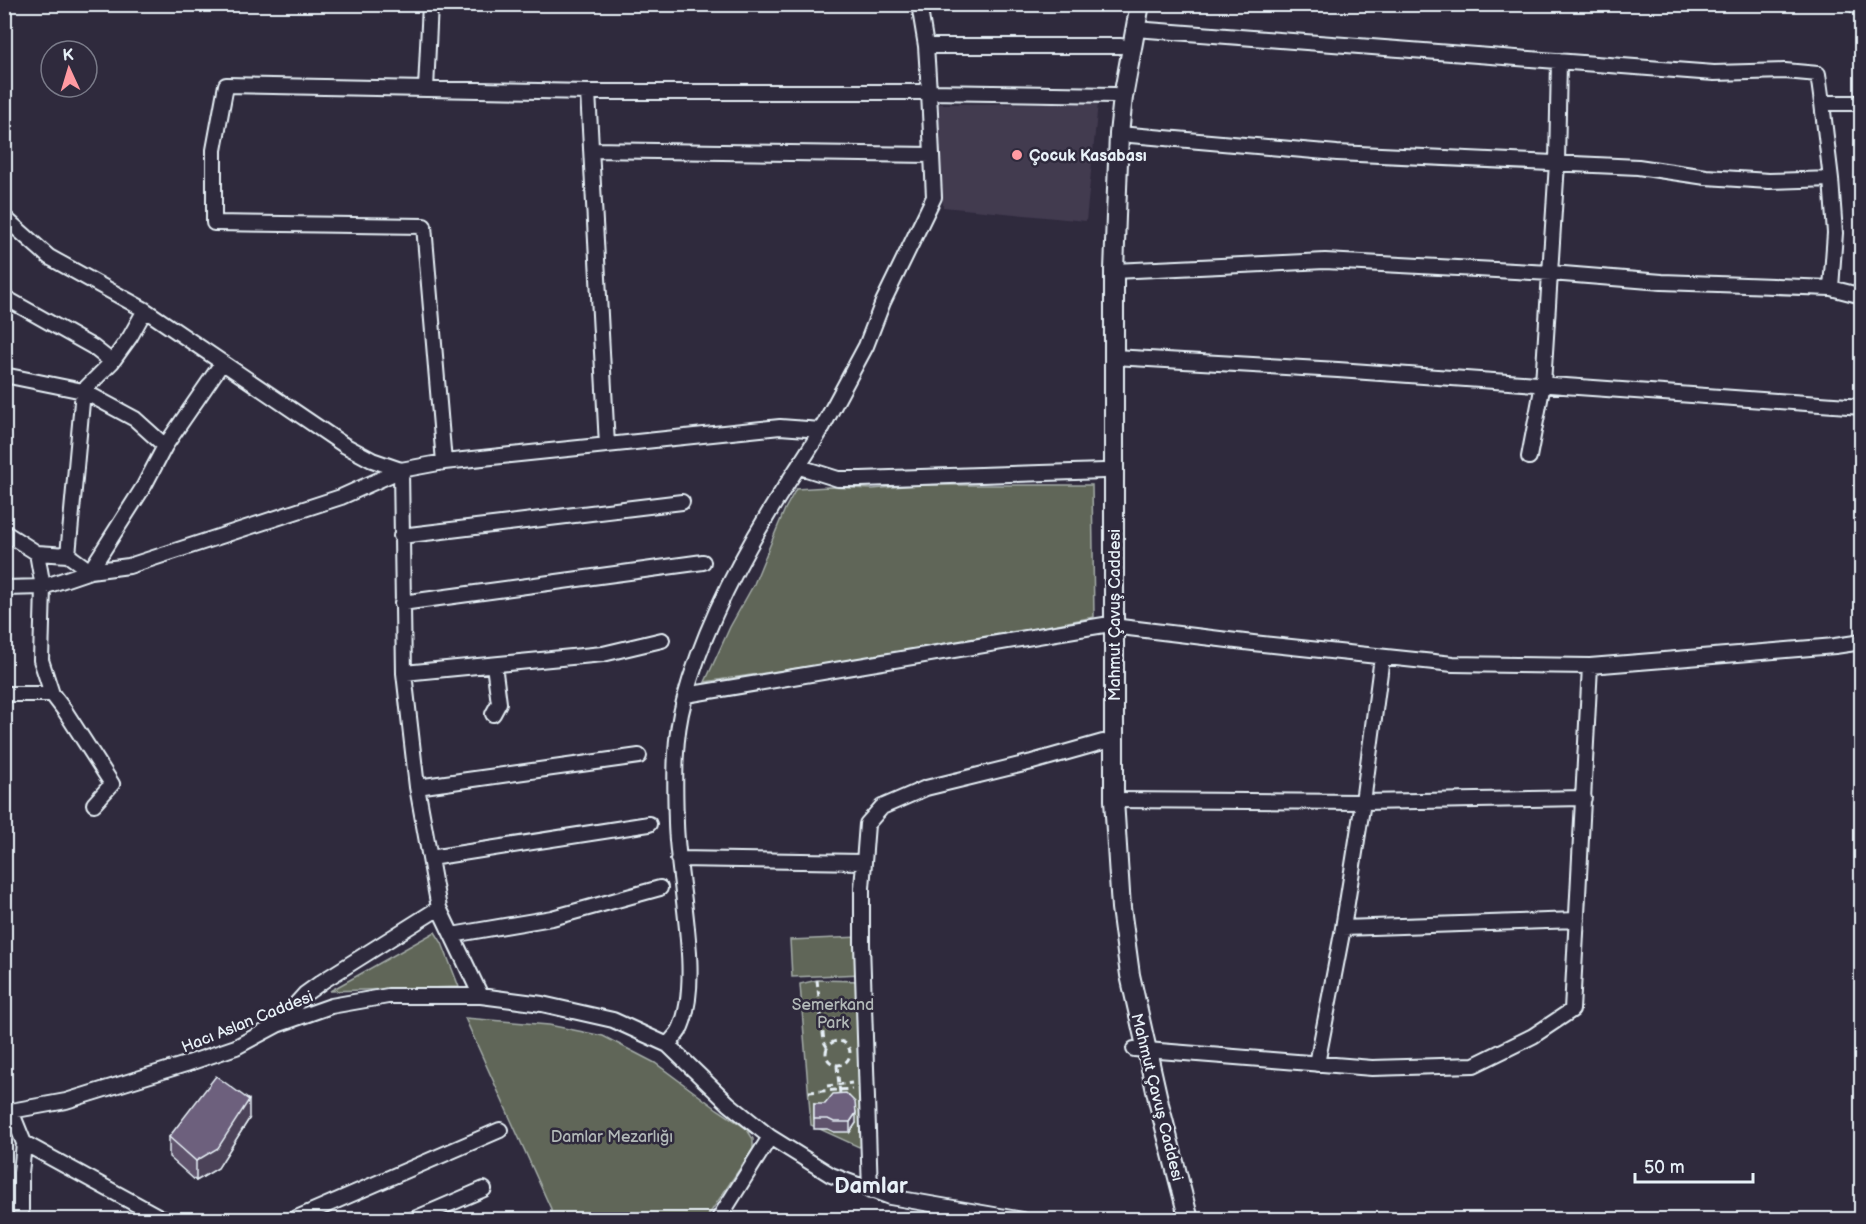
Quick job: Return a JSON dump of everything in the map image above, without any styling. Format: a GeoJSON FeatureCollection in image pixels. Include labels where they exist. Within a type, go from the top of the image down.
{"type":"FeatureCollection","features":[{"type":"Feature","properties":{"kind":"main road"},"geometry":{"type":"LineString","coordinates":[[1128,4],[1110,132],[1106,224],[1104,471],[1109,626],[1102,790],[1115,959],[1140,1049],[1177,1220]]}},
{"type":"Feature","properties":{"kind":"main road","name":"Mahmut Çavuş Caddesi"},"geometry":{"type":"LineString","coordinates":[[1140,4],[1123,97],[1119,134],[1114,271],[1109,626],[1114,800],[1125,942],[1140,1049],[1189,1220]]}},
{"type":"Feature","properties":{"kind":"street"},"geometry":{"type":"LineString","coordinates":[[426,89],[430,4]]}},
{"type":"Feature","properties":{"kind":"street"},"geometry":{"type":"LineString","coordinates":[[668,1045],[679,1030],[688,1002],[690,964],[678,859],[675,766],[686,695],[703,644],[731,581],[770,510],[800,467],[866,346],[883,302],[934,197],[926,46],[919,4]]}},
{"type":"Feature","properties":{"kind":"street"},"geometry":{"type":"LineString","coordinates":[[1853,4],[1862,9]]}},
{"type":"Feature","properties":{"kind":"street"},"geometry":{"type":"LineString","coordinates":[[1135,29],[1713,73],[1785,71],[1818,74],[1835,233],[1831,288]]}},
{"type":"Feature","properties":{"kind":"street"},"geometry":{"type":"LineString","coordinates":[[926,46],[1121,46]]}},
{"type":"Feature","properties":{"kind":"street"},"geometry":{"type":"LineString","coordinates":[[1529,457],[1543,384],[1557,163],[1559,62]]}},
{"type":"Feature","properties":{"kind":"street"},"geometry":{"type":"LineString","coordinates":[[444,462],[424,226],[214,223],[214,150],[226,85],[588,92],[929,92],[1114,95]]}},
{"type":"Feature","properties":{"kind":"street"},"geometry":{"type":"LineString","coordinates":[[588,92],[607,445]]}},
{"type":"Feature","properties":{"kind":"street"},"geometry":{"type":"LineString","coordinates":[[1822,103],[1862,103]]}},
{"type":"Feature","properties":{"kind":"street"},"geometry":{"type":"LineString","coordinates":[[1119,134],[1337,153],[1638,167],[1706,177],[1759,181],[1831,179]]}},
{"type":"Feature","properties":{"kind":"street"},"geometry":{"type":"LineString","coordinates":[[591,150],[932,155]]}},
{"type":"Feature","properties":{"kind":"street"},"geometry":{"type":"LineString","coordinates":[[4,217],[49,256],[145,310],[344,445],[372,460],[401,470]]}},
{"type":"Feature","properties":{"kind":"street"},"geometry":{"type":"LineString","coordinates":[[1114,271],[1325,261],[1551,273],[1662,282],[1831,288],[1862,296]]}},
{"type":"Feature","properties":{"kind":"street"},"geometry":{"type":"LineString","coordinates":[[4,297],[93,347],[111,362]]}},
{"type":"Feature","properties":{"kind":"street"},"geometry":{"type":"LineString","coordinates":[[68,555],[83,391],[111,362],[145,310]]}},
{"type":"Feature","properties":{"kind":"street"},"geometry":{"type":"LineString","coordinates":[[1114,357],[1862,407]]}},
{"type":"Feature","properties":{"kind":"street"},"geometry":{"type":"LineString","coordinates":[[90,571],[144,486],[165,446],[222,363]]}},
{"type":"Feature","properties":{"kind":"street"},"geometry":{"type":"LineString","coordinates":[[4,375],[83,391],[135,418],[165,446]]}},
{"type":"Feature","properties":{"kind":"street"},"geometry":{"type":"LineString","coordinates":[[4,588],[43,587],[90,571],[129,566],[340,497],[401,470],[444,462],[780,427],[821,430]]}},
{"type":"Feature","properties":{"kind":"street"},"geometry":{"type":"LineString","coordinates":[[800,467],[838,479],[1104,471]]}},
{"type":"Feature","properties":{"kind":"street"},"geometry":{"type":"LineString","coordinates":[[401,470],[404,673],[417,787],[439,908],[481,996]]}},
{"type":"Feature","properties":{"kind":"street"},"geometry":{"type":"LineString","coordinates":[[401,536],[682,501]]}},
{"type":"Feature","properties":{"kind":"street"},"geometry":{"type":"LineString","coordinates":[[4,532],[37,553],[68,555],[90,571]]}},
{"type":"Feature","properties":{"kind":"street"},"geometry":{"type":"LineString","coordinates":[[37,553],[43,587],[41,660],[52,694],[112,784],[94,804]]}},
{"type":"Feature","properties":{"kind":"street"},"geometry":{"type":"LineString","coordinates":[[402,603],[703,562]]}},
{"type":"Feature","properties":{"kind":"street"},"geometry":{"type":"LineString","coordinates":[[686,695],[1109,626],[1453,664],[1590,666],[1862,642]]}},
{"type":"Feature","properties":{"kind":"street"},"geometry":{"type":"LineString","coordinates":[[404,673],[603,654],[662,640]]}},
{"type":"Feature","properties":{"kind":"street"},"geometry":{"type":"LineString","coordinates":[[1317,1064],[1343,928],[1363,802],[1382,657]]}},
{"type":"Feature","properties":{"kind":"street"},"geometry":{"type":"LineString","coordinates":[[493,714],[499,703],[494,665]]}},
{"type":"Feature","properties":{"kind":"street"},"geometry":{"type":"LineString","coordinates":[[1140,1049],[1372,1068],[1474,1065],[1533,1036],[1572,1010],[1590,666]]}},
{"type":"Feature","properties":{"kind":"street"},"geometry":{"type":"LineString","coordinates":[[4,694],[52,694]]}},
{"type":"Feature","properties":{"kind":"street"},"geometry":{"type":"LineString","coordinates":[[870,1191],[859,1085],[863,1007],[862,888],[867,825],[882,807],[926,788],[1103,742]]}},
{"type":"Feature","properties":{"kind":"street"},"geometry":{"type":"LineString","coordinates":[[417,787],[639,756]]}},
{"type":"Feature","properties":{"kind":"street"},"geometry":{"type":"LineString","coordinates":[[1114,800],[1363,802],[1584,798]]}},
{"type":"Feature","properties":{"kind":"street"},"geometry":{"type":"LineString","coordinates":[[430,858],[649,825]]}},
{"type":"Feature","properties":{"kind":"street"},"geometry":{"type":"LineString","coordinates":[[678,859],[863,862]]}},
{"type":"Feature","properties":{"kind":"street"},"geometry":{"type":"LineString","coordinates":[[452,935],[552,918],[660,888]]}},
{"type":"Feature","properties":{"kind":"street"},"geometry":{"type":"LineString","coordinates":[[277,1025],[305,994],[323,981],[439,908]]}},
{"type":"Feature","properties":{"kind":"street"},"geometry":{"type":"LineString","coordinates":[[1343,928],[1577,920]]}},
{"type":"Feature","properties":{"kind":"street","name":"Hacı Aslan Caddesi"},"geometry":{"type":"LineString","coordinates":[[8,1110],[66,1101],[186,1064],[236,1047],[277,1025],[331,1006],[388,996],[481,996],[543,1004],[613,1020],[668,1045],[729,1104],[770,1137],[831,1175],[890,1197],[1023,1220]]}},
{"type":"Feature","properties":{"kind":"street"},"geometry":{"type":"LineString","coordinates":[[8,1110],[24,1143],[21,1173],[21,1220]]}},
{"type":"Feature","properties":{"kind":"street"},"geometry":{"type":"LineString","coordinates":[[292,1220],[500,1130]]}},
{"type":"Feature","properties":{"kind":"street"},"geometry":{"type":"LineString","coordinates":[[718,1220],[770,1137]]}},
{"type":"Feature","properties":{"kind":"street"},"geometry":{"type":"LineString","coordinates":[[24,1143],[165,1220]]}},
{"type":"Feature","properties":{"kind":"street"},"geometry":{"type":"LineString","coordinates":[[412,1220],[484,1188]]}},
{"type":"Feature","properties":{"kind":"path"},"geometry":{"type":"LineString","coordinates":[[817,980],[827,1059],[837,1066],[840,1096]]}},
{"type":"Feature","properties":{"kind":"path"},"geometry":{"type":"LineString","coordinates":[[802,1009],[863,1007]]}},
{"type":"Feature","properties":{"kind":"path"},"geometry":{"type":"LineString","coordinates":[[822,1021],[841,1019]]}},
{"type":"Feature","properties":{"kind":"path"},"geometry":{"type":"LineString","coordinates":[[827,1047],[838,1041],[849,1046],[851,1054],[848,1061],[837,1066]]}},
{"type":"Feature","properties":{"kind":"path"},"geometry":{"type":"LineString","coordinates":[[827,1086],[859,1085]]}},
{"type":"Feature","properties":{"kind":"path"},"geometry":{"type":"LineString","coordinates":[[809,1092],[839,1090],[859,1085]]}},
{"type":"Feature","properties":{"kind":"shaded area","name":"Çocuk Kasabası"},"geometry":{"type":"Polygon","coordinates":[[[1098,103],[1086,221],[943,207],[939,104],[1098,103]]]}},
{"type":"Feature","properties":{"kind":"green space"},"geometry":{"type":"Polygon","coordinates":[[[914,485],[1092,485],[1094,617],[937,647],[705,682],[730,627],[754,584],[785,509],[796,489],[828,487],[873,489],[914,485]]]}},
{"type":"Feature","properties":{"kind":"green space"},"geometry":{"type":"Polygon","coordinates":[[[435,932],[442,943],[459,987],[330,991],[435,932]]]}},
{"type":"Feature","properties":{"kind":"green space"},"geometry":{"type":"Polygon","coordinates":[[[860,937],[862,974],[792,977],[790,940],[860,937]]]}},
{"type":"Feature","properties":{"kind":"green space","name":"Semerkand Park"},"geometry":{"type":"Polygon","coordinates":[[[817,980],[861,981],[867,1142],[859,1147],[811,1125],[800,984],[817,980]]]}},
{"type":"Feature","properties":{"kind":"green space","name":"Damlar Mezarlığı"},"geometry":{"type":"Polygon","coordinates":[[[465,1018],[549,1025],[603,1036],[655,1063],[746,1128],[753,1139],[753,1149],[706,1219],[551,1219],[551,1209],[465,1018]]]}},
{"type":"Feature","properties":{"kind":"building"},"geometry":{"type":"Polygon","coordinates":[[[216,1076],[249,1100],[218,1148],[196,1161],[169,1137],[216,1076]]]}},
{"type":"Feature","properties":{"kind":"building"},"geometry":{"type":"Polygon","coordinates":[[[846,1093],[855,1102],[856,1113],[850,1122],[814,1119],[814,1104],[825,1104],[833,1094],[846,1093]]]}},
{"type":"Feature","properties":{"kind":"place","name":"Çocuk Kasabası"},"geometry":{"type":"Point","coordinates":[1017,155]}},
{"type":"Feature","properties":{"kind":"district","name":"Damlar"},"geometry":{"type":"Point","coordinates":[871,1185]}}]}
